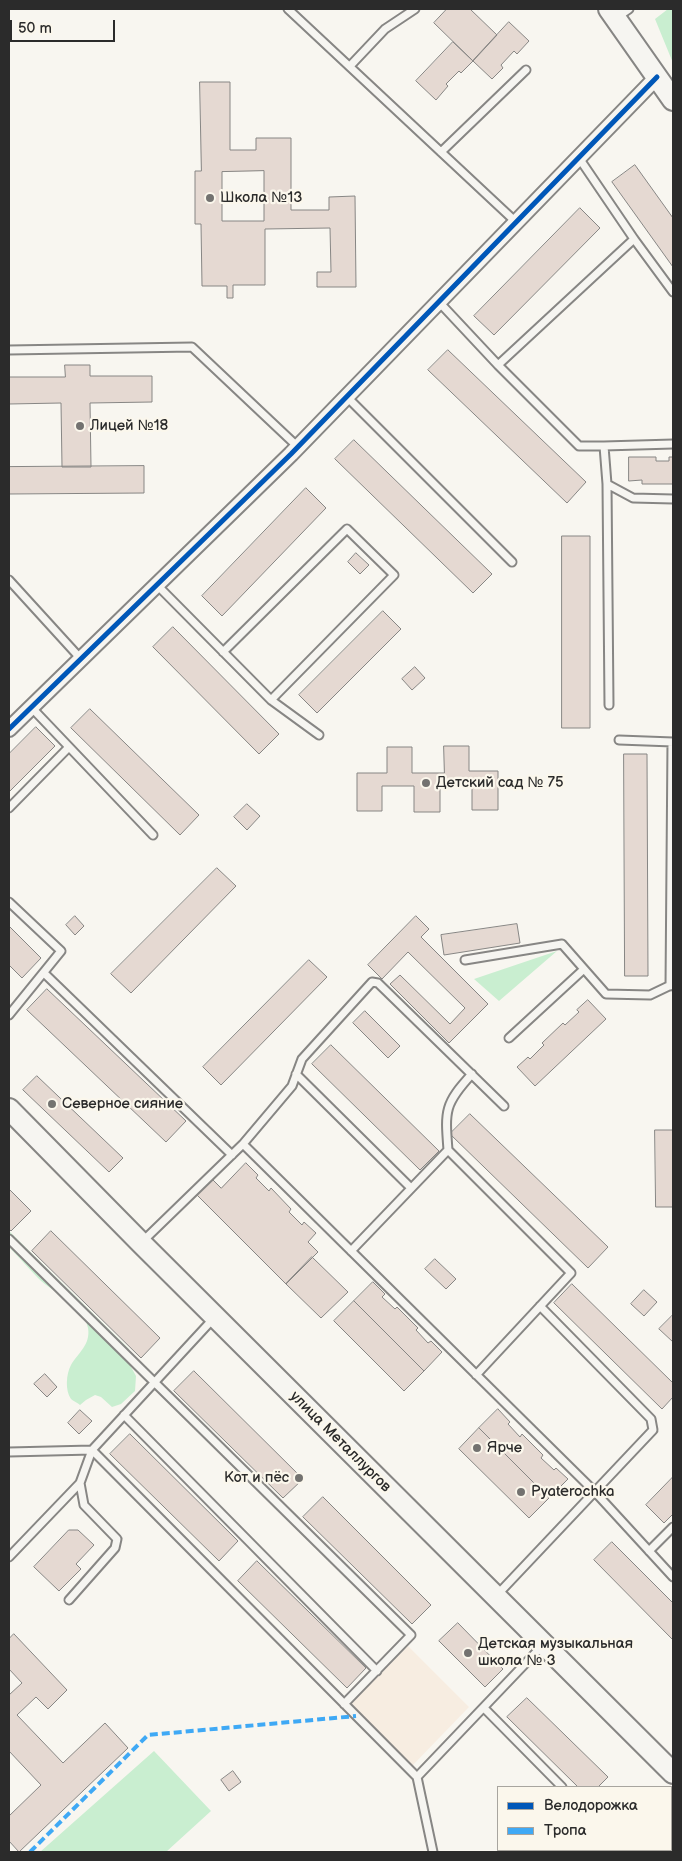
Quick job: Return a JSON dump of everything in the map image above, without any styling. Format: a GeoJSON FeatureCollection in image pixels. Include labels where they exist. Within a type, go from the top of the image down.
{"type":"FeatureCollection","features":[{"type":"Feature","properties":{"kind":"main road"},"geometry":{"type":"LineString","coordinates":[[618,12],[673,100]]}},
{"type":"Feature","properties":{"kind":"main road","name":"улица Металлургов"},"geometry":{"type":"LineString","coordinates":[[9,1109],[140,1243],[673,1773]]}},
{"type":"Feature","properties":{"kind":"street"},"geometry":{"type":"LineString","coordinates":[[9,730],[298,447],[657,77]]}},
{"type":"Feature","properties":{"kind":"lane"},"geometry":{"type":"LineString","coordinates":[[288,9],[517,223]]}},
{"type":"Feature","properties":{"kind":"lane"},"geometry":{"type":"LineString","coordinates":[[350,66],[385,29],[415,9]]}},
{"type":"Feature","properties":{"kind":"lane"},"geometry":{"type":"LineString","coordinates":[[441,152],[526,70]]}},
{"type":"Feature","properties":{"kind":"lane"},"geometry":{"type":"LineString","coordinates":[[579,158],[673,292]]}},
{"type":"Feature","properties":{"kind":"lane"},"geometry":{"type":"LineString","coordinates":[[498,365],[634,239]]}},
{"type":"Feature","properties":{"kind":"lane"},"geometry":{"type":"LineString","coordinates":[[439,302],[498,365],[579,446],[673,444]]}},
{"type":"Feature","properties":{"kind":"lane"},"geometry":{"type":"LineString","coordinates":[[9,350],[192,348],[298,447]]}},
{"type":"Feature","properties":{"kind":"lane"},"geometry":{"type":"LineString","coordinates":[[347,397],[512,562]]}},
{"type":"Feature","properties":{"kind":"lane"},"geometry":{"type":"LineString","coordinates":[[604,446],[607,484],[609,705]]}},
{"type":"Feature","properties":{"kind":"lane"},"geometry":{"type":"LineString","coordinates":[[607,484],[633,498],[673,499]]}},
{"type":"Feature","properties":{"kind":"lane"},"geometry":{"type":"LineString","coordinates":[[223,652],[347,528],[394,575],[271,700]]}},
{"type":"Feature","properties":{"kind":"lane"},"geometry":{"type":"LineString","coordinates":[[9,580],[81,659]]}},
{"type":"Feature","properties":{"kind":"lane"},"geometry":{"type":"LineString","coordinates":[[157,585],[271,700],[319,735]]}},
{"type":"Feature","properties":{"kind":"lane"},"geometry":{"type":"LineString","coordinates":[[31,708],[153,835]]}},
{"type":"Feature","properties":{"kind":"lane"},"geometry":{"type":"LineString","coordinates":[[465,960],[562,944],[606,994],[650,995],[672,985],[672,742],[619,740]]}},
{"type":"Feature","properties":{"kind":"lane"},"geometry":{"type":"LineString","coordinates":[[9,808],[69,747]]}},
{"type":"Feature","properties":{"kind":"lane"},"geometry":{"type":"LineString","coordinates":[[9,902],[61,951],[9,1015]]}},
{"type":"Feature","properties":{"kind":"lane"},"geometry":{"type":"LineString","coordinates":[[509,1038],[584,969]]}},
{"type":"Feature","properties":{"kind":"lane"},"geometry":{"type":"LineString","coordinates":[[44,973],[232,1155]]}},
{"type":"Feature","properties":{"kind":"lane"},"geometry":{"type":"LineString","coordinates":[[140,1243],[243,1144],[292,1086],[302,1059],[372,982],[378,983],[504,1106]]}},
{"type":"Feature","properties":{"kind":"lane"},"geometry":{"type":"LineString","coordinates":[[296,1074],[411,1188]]}},
{"type":"Feature","properties":{"kind":"lane"},"geometry":{"type":"LineString","coordinates":[[472,1074],[449,1102],[447,1118],[448,1150],[571,1273],[476,1375]]}},
{"type":"Feature","properties":{"kind":"lane"},"geometry":{"type":"LineString","coordinates":[[243,1144],[595,1492],[673,1577]]}},
{"type":"Feature","properties":{"kind":"lane"},"geometry":{"type":"LineString","coordinates":[[350,1251],[448,1150]]}},
{"type":"Feature","properties":{"kind":"lane"},"geometry":{"type":"LineString","coordinates":[[9,1239],[411,1635],[344,1704]]}},
{"type":"Feature","properties":{"kind":"lane"},"geometry":{"type":"LineString","coordinates":[[496,1596],[653,1430],[651,1419],[540,1306]]}},
{"type":"Feature","properties":{"kind":"lane"},"geometry":{"type":"LineString","coordinates":[[9,1557],[80,1484],[92,1450],[215,1317]]}},
{"type":"Feature","properties":{"kind":"lane"},"geometry":{"type":"LineString","coordinates":[[124,1416],[376,1671]]}},
{"type":"Feature","properties":{"kind":"lane"},"geometry":{"type":"LineString","coordinates":[[9,1452],[92,1450],[417,1777],[433,1852]]}},
{"type":"Feature","properties":{"kind":"lane"},"geometry":{"type":"LineString","coordinates":[[69,1600],[115,1548],[117,1539],[84,1505],[80,1484]]}},
{"type":"Feature","properties":{"kind":"lane"},"geometry":{"type":"LineString","coordinates":[[649,1551],[673,1527]]}},
{"type":"Feature","properties":{"kind":"lane"},"geometry":{"type":"LineString","coordinates":[[417,1777],[544,1644]]}},
{"type":"Feature","properties":{"kind":"lane"},"geometry":{"type":"LineString","coordinates":[[484,1708],[561,1786]]}},
{"type":"Feature","properties":{"kind":"shaded area"},"geometry":{"type":"Polygon","coordinates":[[[408,1646],[469,1707],[411,1767],[349,1706],[408,1646]]]}},
{"type":"Feature","properties":{"kind":"green space"},"geometry":{"type":"Polygon","coordinates":[[[668,9],[673,9],[673,63],[655,19],[668,9]]]}},
{"type":"Feature","properties":{"kind":"green space"},"geometry":{"type":"Polygon","coordinates":[[[557,951],[499,1001],[474,979],[557,951]]]}},
{"type":"Feature","properties":{"kind":"green space"},"geometry":{"type":"Polygon","coordinates":[[[9,1231],[129,1349],[125,1356],[136,1376],[135,1391],[121,1404],[112,1407],[101,1397],[95,1395],[80,1405],[69,1396],[67,1378],[69,1369],[86,1344],[88,1328],[85,1319],[74,1305],[38,1278],[9,1247],[9,1231]]]}},
{"type":"Feature","properties":{"kind":"green space"},"geometry":{"type":"Polygon","coordinates":[[[154,1751],[211,1811],[166,1852],[40,1852],[154,1751]]]}},
{"type":"Feature","properties":{"kind":"building"},"geometry":{"type":"Polygon","coordinates":[[[447,9],[470,9],[497,35],[473,61],[434,23],[447,9]]]}},
{"type":"Feature","properties":{"kind":"building"},"geometry":{"type":"Polygon","coordinates":[[[509,22],[529,41],[517,54],[514,51],[501,65],[503,68],[492,79],[473,61],[509,22]]]}},
{"type":"Feature","properties":{"kind":"building"},"geometry":{"type":"Polygon","coordinates":[[[453,42],[473,61],[446,84],[448,86],[436,100],[416,81],[453,42]]]}},
{"type":"Feature","properties":{"kind":"building"},"geometry":{"type":"Polygon","coordinates":[[[200,82],[230,82],[230,150],[256,150],[256,138],[291,138],[291,210],[329,210],[329,197],[355,196],[356,287],[317,287],[317,272],[331,272],[330,228],[265,229],[265,285],[233,285],[233,298],[227,298],[227,286],[202,286],[201,224],[195,224],[195,171],[201,171],[200,82]],[[264,171],[222,172],[222,221],[264,221],[264,171]]]}},
{"type":"Feature","properties":{"kind":"building"},"geometry":{"type":"Polygon","coordinates":[[[635,165],[673,218],[673,267],[612,182],[635,165]]]}},
{"type":"Feature","properties":{"kind":"building"},"geometry":{"type":"Polygon","coordinates":[[[580,208],[600,228],[494,335],[474,316],[580,208]]]}},
{"type":"Feature","properties":{"kind":"building"},"geometry":{"type":"Polygon","coordinates":[[[448,350],[586,482],[567,503],[428,370],[448,350]]]}},
{"type":"Feature","properties":{"kind":"building"},"geometry":{"type":"Polygon","coordinates":[[[65,365],[90,365],[90,376],[152,376],[152,402],[90,403],[91,467],[62,467],[61,403],[9,404],[9,377],[65,377],[65,365]]]}},
{"type":"Feature","properties":{"kind":"building"},"geometry":{"type":"Polygon","coordinates":[[[354,440],[492,574],[473,593],[335,459],[354,440]]]}},
{"type":"Feature","properties":{"kind":"building"},"geometry":{"type":"Polygon","coordinates":[[[629,457],[656,457],[656,461],[669,461],[669,457],[673,457],[673,484],[642,484],[642,480],[629,481],[629,457]]]}},
{"type":"Feature","properties":{"kind":"building"},"geometry":{"type":"Polygon","coordinates":[[[144,466],[144,493],[9,494],[9,467],[144,466]]]}},
{"type":"Feature","properties":{"kind":"building"},"geometry":{"type":"Polygon","coordinates":[[[306,488],[326,508],[222,616],[202,596],[306,488]]]}},
{"type":"Feature","properties":{"kind":"building"},"geometry":{"type":"Polygon","coordinates":[[[562,536],[590,536],[590,728],[562,728],[562,536]]]}},
{"type":"Feature","properties":{"kind":"building"},"geometry":{"type":"Polygon","coordinates":[[[356,553],[369,565],[360,574],[348,562],[356,553]]]}},
{"type":"Feature","properties":{"kind":"building"},"geometry":{"type":"Polygon","coordinates":[[[383,611],[401,629],[317,713],[299,695],[383,611]]]}},
{"type":"Feature","properties":{"kind":"building"},"geometry":{"type":"Polygon","coordinates":[[[173,627],[279,734],[259,754],[153,647],[173,627]]]}},
{"type":"Feature","properties":{"kind":"building"},"geometry":{"type":"Polygon","coordinates":[[[415,667],[425,678],[412,690],[402,679],[415,667]]]}},
{"type":"Feature","properties":{"kind":"building"},"geometry":{"type":"Polygon","coordinates":[[[90,709],[199,815],[180,835],[71,728],[90,709]]]}},
{"type":"Feature","properties":{"kind":"building"},"geometry":{"type":"Polygon","coordinates":[[[36,727],[55,746],[9,792],[9,754],[36,727]]]}},
{"type":"Feature","properties":{"kind":"building"},"geometry":{"type":"Polygon","coordinates":[[[444,746],[469,746],[469,771],[498,771],[498,810],[472,810],[472,785],[440,785],[440,812],[414,812],[414,786],[382,786],[382,811],[357,811],[357,773],[387,773],[387,747],[412,747],[412,773],[444,773],[444,746]]]}},
{"type":"Feature","properties":{"kind":"building"},"geometry":{"type":"Polygon","coordinates":[[[624,754],[647,754],[648,976],[625,976],[624,754]]]}},
{"type":"Feature","properties":{"kind":"building"},"geometry":{"type":"Polygon","coordinates":[[[247,804],[260,816],[247,830],[234,817],[247,804]]]}},
{"type":"Feature","properties":{"kind":"building"},"geometry":{"type":"Polygon","coordinates":[[[217,868],[236,886],[131,993],[111,974],[217,868]]]}},
{"type":"Feature","properties":{"kind":"building"},"geometry":{"type":"Polygon","coordinates":[[[75,916],[84,926],[75,935],[66,925],[75,916]]]}},
{"type":"Feature","properties":{"kind":"building"},"geometry":{"type":"Polygon","coordinates":[[[416,916],[429,929],[421,937],[488,1004],[449,1043],[390,984],[400,975],[450,1024],[465,1008],[408,952],[382,979],[368,965],[416,916]]]}},
{"type":"Feature","properties":{"kind":"building"},"geometry":{"type":"Polygon","coordinates":[[[517,924],[520,943],[444,955],[441,935],[517,924]]]}},
{"type":"Feature","properties":{"kind":"building"},"geometry":{"type":"Polygon","coordinates":[[[9,926],[41,958],[22,978],[9,965],[9,926]]]}},
{"type":"Feature","properties":{"kind":"building"},"geometry":{"type":"Polygon","coordinates":[[[309,960],[327,977],[221,1085],[203,1067],[309,960]]]}},
{"type":"Feature","properties":{"kind":"building"},"geometry":{"type":"Polygon","coordinates":[[[47,989],[186,1121],[166,1142],[27,1010],[47,989]]]}},
{"type":"Feature","properties":{"kind":"building"},"geometry":{"type":"Polygon","coordinates":[[[588,1000],[606,1019],[535,1086],[517,1067],[528,1057],[530,1059],[544,1045],[542,1043],[563,1023],[565,1025],[579,1012],[577,1010],[588,1000]]]}},
{"type":"Feature","properties":{"kind":"building"},"geometry":{"type":"Polygon","coordinates":[[[365,1011],[400,1046],[388,1058],[353,1023],[365,1011]]]}},
{"type":"Feature","properties":{"kind":"building"},"geometry":{"type":"Polygon","coordinates":[[[331,1045],[439,1151],[420,1170],[312,1064],[331,1045]]]}},
{"type":"Feature","properties":{"kind":"building"},"geometry":{"type":"Polygon","coordinates":[[[37,1076],[123,1158],[109,1172],[23,1090],[37,1076]]]}},
{"type":"Feature","properties":{"kind":"building"},"geometry":{"type":"Polygon","coordinates":[[[470,1114],[608,1247],[588,1268],[450,1134],[470,1114]]]}},
{"type":"Feature","properties":{"kind":"building"},"geometry":{"type":"Polygon","coordinates":[[[655,1130],[673,1130],[673,1207],[656,1207],[655,1130]]]}},
{"type":"Feature","properties":{"kind":"building"},"geometry":{"type":"Polygon","coordinates":[[[246,1163],[258,1175],[256,1178],[269,1191],[271,1188],[291,1209],[289,1212],[302,1225],[304,1222],[316,1233],[308,1242],[318,1252],[286,1284],[197,1195],[212,1179],[221,1188],[246,1163]]]}},
{"type":"Feature","properties":{"kind":"building"},"geometry":{"type":"Polygon","coordinates":[[[9,1189],[31,1211],[11,1231],[9,1229],[9,1189]]]}},
{"type":"Feature","properties":{"kind":"building"},"geometry":{"type":"Polygon","coordinates":[[[51,1231],[160,1338],[141,1358],[32,1251],[51,1231]]]}},
{"type":"Feature","properties":{"kind":"building"},"geometry":{"type":"Polygon","coordinates":[[[312,1257],[348,1292],[321,1318],[286,1284],[312,1257]]]}},
{"type":"Feature","properties":{"kind":"building"},"geometry":{"type":"Polygon","coordinates":[[[435,1259],[456,1279],[446,1289],[425,1269],[435,1259]]]}},
{"type":"Feature","properties":{"kind":"building"},"geometry":{"type":"Polygon","coordinates":[[[373,1282],[385,1294],[382,1297],[395,1309],[397,1307],[418,1328],[416,1330],[428,1343],[431,1341],[442,1352],[424,1371],[354,1301],[373,1282]]]}},
{"type":"Feature","properties":{"kind":"building"},"geometry":{"type":"Polygon","coordinates":[[[572,1284],[673,1383],[673,1397],[662,1409],[554,1303],[572,1284]]]}},
{"type":"Feature","properties":{"kind":"building"},"geometry":{"type":"Polygon","coordinates":[[[644,1290],[657,1302],[644,1316],[631,1304],[644,1290]]]}},
{"type":"Feature","properties":{"kind":"building"},"geometry":{"type":"Polygon","coordinates":[[[354,1301],[424,1371],[404,1391],[334,1321],[354,1301]]]}},
{"type":"Feature","properties":{"kind":"building"},"geometry":{"type":"Polygon","coordinates":[[[673,1317],[673,1342],[659,1329],[673,1317]]]}},
{"type":"Feature","properties":{"kind":"building"},"geometry":{"type":"Polygon","coordinates":[[[194,1371],[303,1479],[283,1498],[174,1391],[194,1371]]]}},
{"type":"Feature","properties":{"kind":"building"},"geometry":{"type":"Polygon","coordinates":[[[45,1374],[57,1387],[47,1397],[34,1384],[45,1374]]]}},
{"type":"Feature","properties":{"kind":"building"},"geometry":{"type":"Polygon","coordinates":[[[498,1409],[520,1437],[522,1434],[543,1455],[541,1458],[568,1479],[549,1498],[479,1428],[498,1409]]]}},
{"type":"Feature","properties":{"kind":"building"},"geometry":{"type":"Polygon","coordinates":[[[80,1410],[92,1421],[79,1434],[68,1423],[80,1410]]]}},
{"type":"Feature","properties":{"kind":"building"},"geometry":{"type":"Polygon","coordinates":[[[479,1428],[549,1498],[529,1518],[459,1449],[479,1428]]]}},
{"type":"Feature","properties":{"kind":"building"},"geometry":{"type":"Polygon","coordinates":[[[130,1434],[238,1541],[219,1561],[110,1454],[130,1434]]]}},
{"type":"Feature","properties":{"kind":"building"},"geometry":{"type":"Polygon","coordinates":[[[673,1477],[673,1514],[664,1523],[646,1505],[673,1477]]]}},
{"type":"Feature","properties":{"kind":"building"},"geometry":{"type":"Polygon","coordinates":[[[323,1497],[431,1605],[412,1624],[303,1517],[323,1497]]]}},
{"type":"Feature","properties":{"kind":"building"},"geometry":{"type":"Polygon","coordinates":[[[69,1530],[78,1530],[94,1545],[76,1564],[81,1569],[59,1591],[34,1567],[69,1530]]]}},
{"type":"Feature","properties":{"kind":"building"},"geometry":{"type":"Polygon","coordinates":[[[612,1542],[673,1603],[673,1640],[594,1560],[612,1542]]]}},
{"type":"Feature","properties":{"kind":"building"},"geometry":{"type":"Polygon","coordinates":[[[257,1561],[366,1668],[347,1688],[238,1581],[257,1561]]]}},
{"type":"Feature","properties":{"kind":"building"},"geometry":{"type":"Polygon","coordinates":[[[458,1623],[503,1669],[485,1687],[439,1641],[458,1623]]]}},
{"type":"Feature","properties":{"kind":"building"},"geometry":{"type":"Polygon","coordinates":[[[14,1634],[67,1690],[48,1709],[36,1697],[17,1715],[63,1763],[105,1723],[128,1748],[19,1852],[9,1841],[9,1816],[41,1785],[9,1751],[9,1695],[22,1683],[9,1669],[9,1639],[14,1634]]]}},
{"type":"Feature","properties":{"kind":"building"},"geometry":{"type":"Polygon","coordinates":[[[527,1698],[608,1777],[599,1786],[577,1786],[507,1717],[527,1698]]]}},
{"type":"Feature","properties":{"kind":"building"},"geometry":{"type":"Polygon","coordinates":[[[233,1771],[241,1782],[229,1791],[221,1780],[233,1771]]]}},
{"type":"Feature","properties":{"kind":"building"},"geometry":{"type":"Polygon","coordinates":[[[672,1842],[673,1844],[673,1852],[642,1851],[672,1851],[672,1842]]]}},
{"type":"Feature","properties":{"kind":"marked path"},"geometry":{"type":"LineString","coordinates":[[30,1852],[148,1735],[356,1716]]}},
{"type":"Feature","properties":{"kind":"cycle path"},"geometry":{"type":"LineString","coordinates":[[9,729],[291,454],[657,77]]}},
{"type":"Feature","properties":{"kind":"place","name":"Школа №13"},"geometry":{"type":"Point","coordinates":[210,198]}},
{"type":"Feature","properties":{"kind":"place","name":"Лицей №18"},"geometry":{"type":"Point","coordinates":[80,426]}},
{"type":"Feature","properties":{"kind":"place","name":"Детский сад № 75"},"geometry":{"type":"Point","coordinates":[426,783]}},
{"type":"Feature","properties":{"kind":"place","name":"Северное сияние"},"geometry":{"type":"Point","coordinates":[52,1104]}},
{"type":"Feature","properties":{"kind":"place","name":"Ярче"},"geometry":{"type":"Point","coordinates":[477,1448]}},
{"type":"Feature","properties":{"kind":"place","name":"Кот и пёс"},"geometry":{"type":"Point","coordinates":[299,1478]}},
{"type":"Feature","properties":{"kind":"place","name":"Pyaterochka"},"geometry":{"type":"Point","coordinates":[521,1492]}},
{"type":"Feature","properties":{"kind":"place","name":"Детская музыкальная школа № 3"},"geometry":{"type":"Point","coordinates":[468,1653]}}]}
